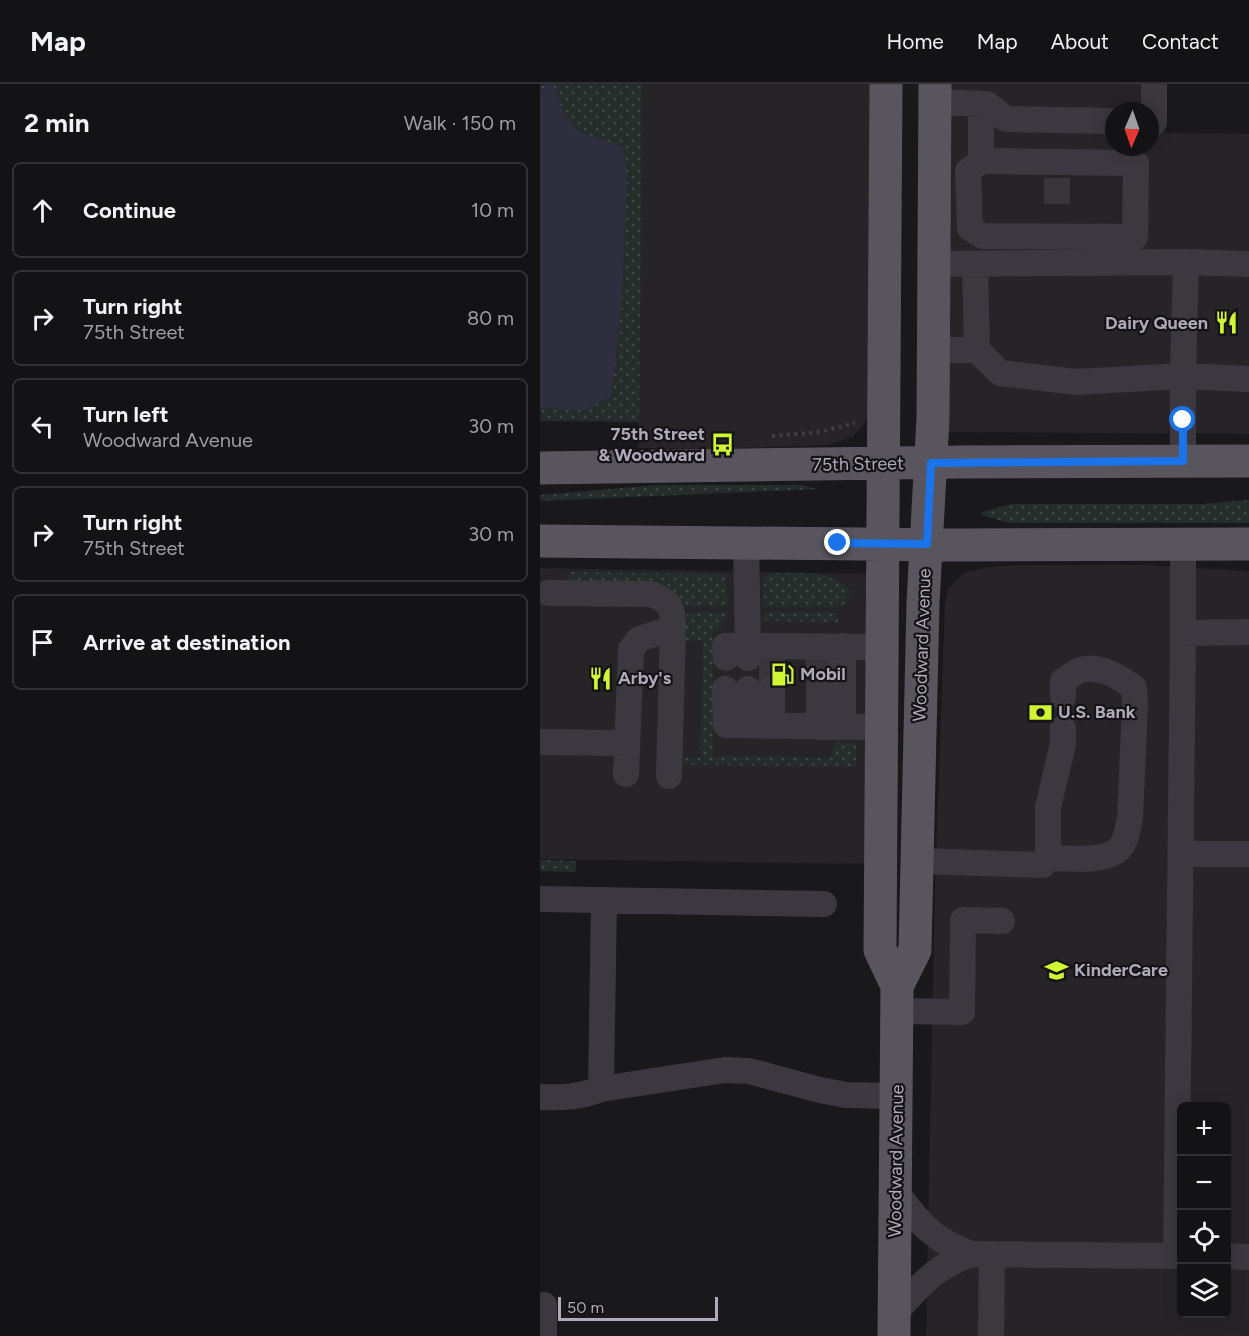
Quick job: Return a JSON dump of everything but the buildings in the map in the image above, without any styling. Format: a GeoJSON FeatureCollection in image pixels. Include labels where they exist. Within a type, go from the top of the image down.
{"type":"FeatureCollection","features":[{"type":"Feature","properties":{"kind":"main road","name":"Woodward Avenue"},"geometry":{"type":"LineString","coordinates":[[886,84],[880,950],[897,999]]}},
{"type":"Feature","properties":{"kind":"main road","name":"Woodward Avenue"},"geometry":{"type":"LineString","coordinates":[[894,1325],[897,999],[915,950],[922,603],[931,463],[935,93]]}},
{"type":"Feature","properties":{"kind":"main road","name":"75th Street"},"geometry":{"type":"LineString","coordinates":[[540,468],[1249,461]]}},
{"type":"Feature","properties":{"kind":"main road"},"geometry":{"type":"LineString","coordinates":[[540,541],[1249,544]]}},
{"type":"Feature","properties":{"kind":"street"},"geometry":{"type":"LineString","coordinates":[[1154,84],[1154,102]]}},
{"type":"Feature","properties":{"kind":"street"},"geometry":{"type":"LineString","coordinates":[[935,93],[985,98],[1006,119],[1105,121]]}},
{"type":"Feature","properties":{"kind":"street"},"geometry":{"type":"LineString","coordinates":[[981,161],[1057,170],[1136,163],[1135,237],[1057,226],[982,236],[970,228],[968,171],[981,161],[985,98]]}},
{"type":"Feature","properties":{"kind":"street"},"geometry":{"type":"LineString","coordinates":[[933,264],[1186,262],[1249,264]]}},
{"type":"Feature","properties":{"kind":"street"},"geometry":{"type":"LineString","coordinates":[[1183,461],[1186,262]]}},
{"type":"Feature","properties":{"kind":"street"},"geometry":{"type":"LineString","coordinates":[[975,264],[977,350],[1000,373],[1076,382],[1183,376],[1249,379]]}},
{"type":"Feature","properties":{"kind":"street"},"geometry":{"type":"LineString","coordinates":[[933,350],[977,350]]}},
{"type":"Feature","properties":{"kind":"street"},"geometry":{"type":"LineString","coordinates":[[746,542],[753,653],[881,647]]}},
{"type":"Feature","properties":{"kind":"street"},"geometry":{"type":"LineString","coordinates":[[1179,1210],[1183,545]]}},
{"type":"Feature","properties":{"kind":"street"},"geometry":{"type":"LineString","coordinates":[[548,593],[651,594],[665,600],[671,609],[673,628],[669,776]]}},
{"type":"Feature","properties":{"kind":"street"},"geometry":{"type":"LineString","coordinates":[[626,774],[630,650],[639,639],[673,628]]}},
{"type":"Feature","properties":{"kind":"street"},"geometry":{"type":"LineString","coordinates":[[1183,633],[1249,632]]}},
{"type":"Feature","properties":{"kind":"street"},"geometry":{"type":"LineString","coordinates":[[827,650],[831,727]]}},
{"type":"Feature","properties":{"kind":"street"},"geometry":{"type":"LineString","coordinates":[[1048,858],[1108,856],[1120,849],[1130,818],[1134,688],[1124,680],[1102,670],[1080,670],[1063,681],[1063,697]]}},
{"type":"Feature","properties":{"kind":"street"},"geometry":{"type":"LineString","coordinates":[[760,725],[749,689],[726,725],[881,727]]}},
{"type":"Feature","properties":{"kind":"street"},"geometry":{"type":"LineString","coordinates":[[819,689],[831,727]]}},
{"type":"Feature","properties":{"kind":"street"},"geometry":{"type":"LineString","coordinates":[[917,861],[1043,865],[1048,858],[1048,807],[1063,744],[1063,728]]}},
{"type":"Feature","properties":{"kind":"street"},"geometry":{"type":"LineString","coordinates":[[542,742],[627,743]]}},
{"type":"Feature","properties":{"kind":"street"},"geometry":{"type":"LineString","coordinates":[[1181,854],[1249,854]]}},
{"type":"Feature","properties":{"kind":"street"},"geometry":{"type":"LineString","coordinates":[[540,899],[824,904]]}},
{"type":"Feature","properties":{"kind":"street"},"geometry":{"type":"LineString","coordinates":[[601,1089],[604,900]]}},
{"type":"Feature","properties":{"kind":"street"},"geometry":{"type":"LineString","coordinates":[[897,999],[962,1012],[963,920],[1002,921]]}},
{"type":"Feature","properties":{"kind":"street"},"geometry":{"type":"LineString","coordinates":[[540,1097],[570,1098],[601,1089],[725,1070],[749,1071],[846,1095],[896,1096]]}},
{"type":"Feature","properties":{"kind":"street"},"geometry":{"type":"LineString","coordinates":[[895,1191],[922,1226],[951,1246],[982,1254]]}},
{"type":"Feature","properties":{"kind":"street"},"geometry":{"type":"LineString","coordinates":[[982,1254],[991,1336]]}},
{"type":"Feature","properties":{"kind":"street"},"geometry":{"type":"LineString","coordinates":[[894,1325],[933,1272],[951,1261],[982,1254],[1177,1256]]}},
{"type":"Feature","properties":{"kind":"street"},"geometry":{"type":"LineString","coordinates":[[1231,1256],[1249,1257]]}},
{"type":"Feature","properties":{"kind":"street"},"geometry":{"type":"LineString","coordinates":[[544,1305],[544,1336]]}},
{"type":"Feature","properties":{"kind":"path"},"geometry":{"type":"LineString","coordinates":[[763,436],[832,429],[855,424],[856,416]]}},
{"type":"Feature","properties":{"kind":"path"},"geometry":{"type":"LineString","coordinates":[[689,436],[711,436]]}},
{"type":"Feature","properties":{"kind":"shaded area"},"geometry":{"type":"Polygon","coordinates":[[[540,84],[642,84],[639,422],[540,421],[540,84]]]}},
{"type":"Feature","properties":{"kind":"shaded area"},"geometry":{"type":"Polygon","coordinates":[[[642,84],[874,84],[871,411],[864,424],[852,437],[829,445],[714,449],[638,448],[642,84]]]}},
{"type":"Feature","properties":{"kind":"shaded area"},"geometry":{"type":"Polygon","coordinates":[[[947,84],[1166,84],[1165,133],[1249,134],[1249,434],[949,432],[947,84]]]}},
{"type":"Feature","properties":{"kind":"shaded area"},"geometry":{"type":"Polygon","coordinates":[[[657,485],[801,485],[817,489],[540,501],[540,495],[657,485]]]}},
{"type":"Feature","properties":{"kind":"shaded area"},"geometry":{"type":"Polygon","coordinates":[[[1249,500],[1249,523],[1010,523],[981,515],[983,512],[1011,504],[1200,504],[1249,500]]]}},
{"type":"Feature","properties":{"kind":"shaded area"},"geometry":{"type":"Polygon","coordinates":[[[1023,565],[1142,565],[1249,571],[1249,1336],[926,1336],[935,885],[945,604],[948,588],[964,573],[989,567],[1023,565]]]}},
{"type":"Feature","properties":{"kind":"shaded area"},"geometry":{"type":"Polygon","coordinates":[[[540,568],[873,574],[867,864],[540,859],[540,568]]]}},
{"type":"Feature","properties":{"kind":"shaded area"},"geometry":{"type":"Polygon","coordinates":[[[569,573],[722,574],[726,576],[728,607],[686,606],[674,592],[657,585],[573,582],[568,579],[569,573]]]}},
{"type":"Feature","properties":{"kind":"shaded area"},"geometry":{"type":"Polygon","coordinates":[[[769,573],[803,573],[824,576],[844,585],[852,593],[846,593],[847,605],[838,607],[763,607],[764,578],[769,573]]]}},
{"type":"Feature","properties":{"kind":"shaded area"},"geometry":{"type":"Polygon","coordinates":[[[687,612],[727,612],[727,618],[713,635],[713,756],[831,758],[834,742],[856,743],[856,766],[686,765],[683,763],[683,758],[700,758],[703,641],[685,640],[687,612]]]}},
{"type":"Feature","properties":{"kind":"shaded area"},"geometry":{"type":"Polygon","coordinates":[[[764,612],[838,613],[838,622],[765,621],[764,612]]]}},
{"type":"Feature","properties":{"kind":"shaded area"},"geometry":{"type":"Polygon","coordinates":[[[540,860],[576,861],[576,872],[540,871],[540,860]]]}},
{"type":"Feature","properties":{"kind":"water"},"geometry":{"type":"Polygon","coordinates":[[[547,84],[553,84],[565,116],[577,131],[622,146],[626,164],[622,286],[611,397],[585,410],[540,408],[540,93],[547,84]]]}},
{"type":"Feature","properties":{"kind":"tunnel"},"geometry":{"type":"LineString","coordinates":[[1057,178],[1057,214]]}},
{"type":"Feature","properties":{"kind":"tunnel"},"geometry":{"type":"LineString","coordinates":[[772,658],[772,689]]}},
{"type":"Feature","properties":{"kind":"tunnel"},"geometry":{"type":"LineString","coordinates":[[819,659],[819,689]]}},
{"type":"Feature","properties":{"kind":"place","name":"Dairy Queen"},"geometry":{"type":"Point","coordinates":[1226,323]}},
{"type":"Feature","properties":{"kind":"place","name":"75th Street & Woodward"},"geometry":{"type":"Point","coordinates":[723,444]}},
{"type":"Feature","properties":{"kind":"place","name":"Mobil"},"geometry":{"type":"Point","coordinates":[782,674]}},
{"type":"Feature","properties":{"kind":"place","name":"Arby's"},"geometry":{"type":"Point","coordinates":[600,678]}},
{"type":"Feature","properties":{"kind":"place","name":"U.S. Bank"},"geometry":{"type":"Point","coordinates":[1040,712]}},
{"type":"Feature","properties":{"kind":"place","name":"KinderCare"},"geometry":{"type":"Point","coordinates":[1056,970]}},
{"type":"Feature","properties":{"kind":"route"},"geometry":{"type":"LineString","coordinates":[[838,543],[927,544],[931,463],[1183,461],[1183,420]]}}]}
